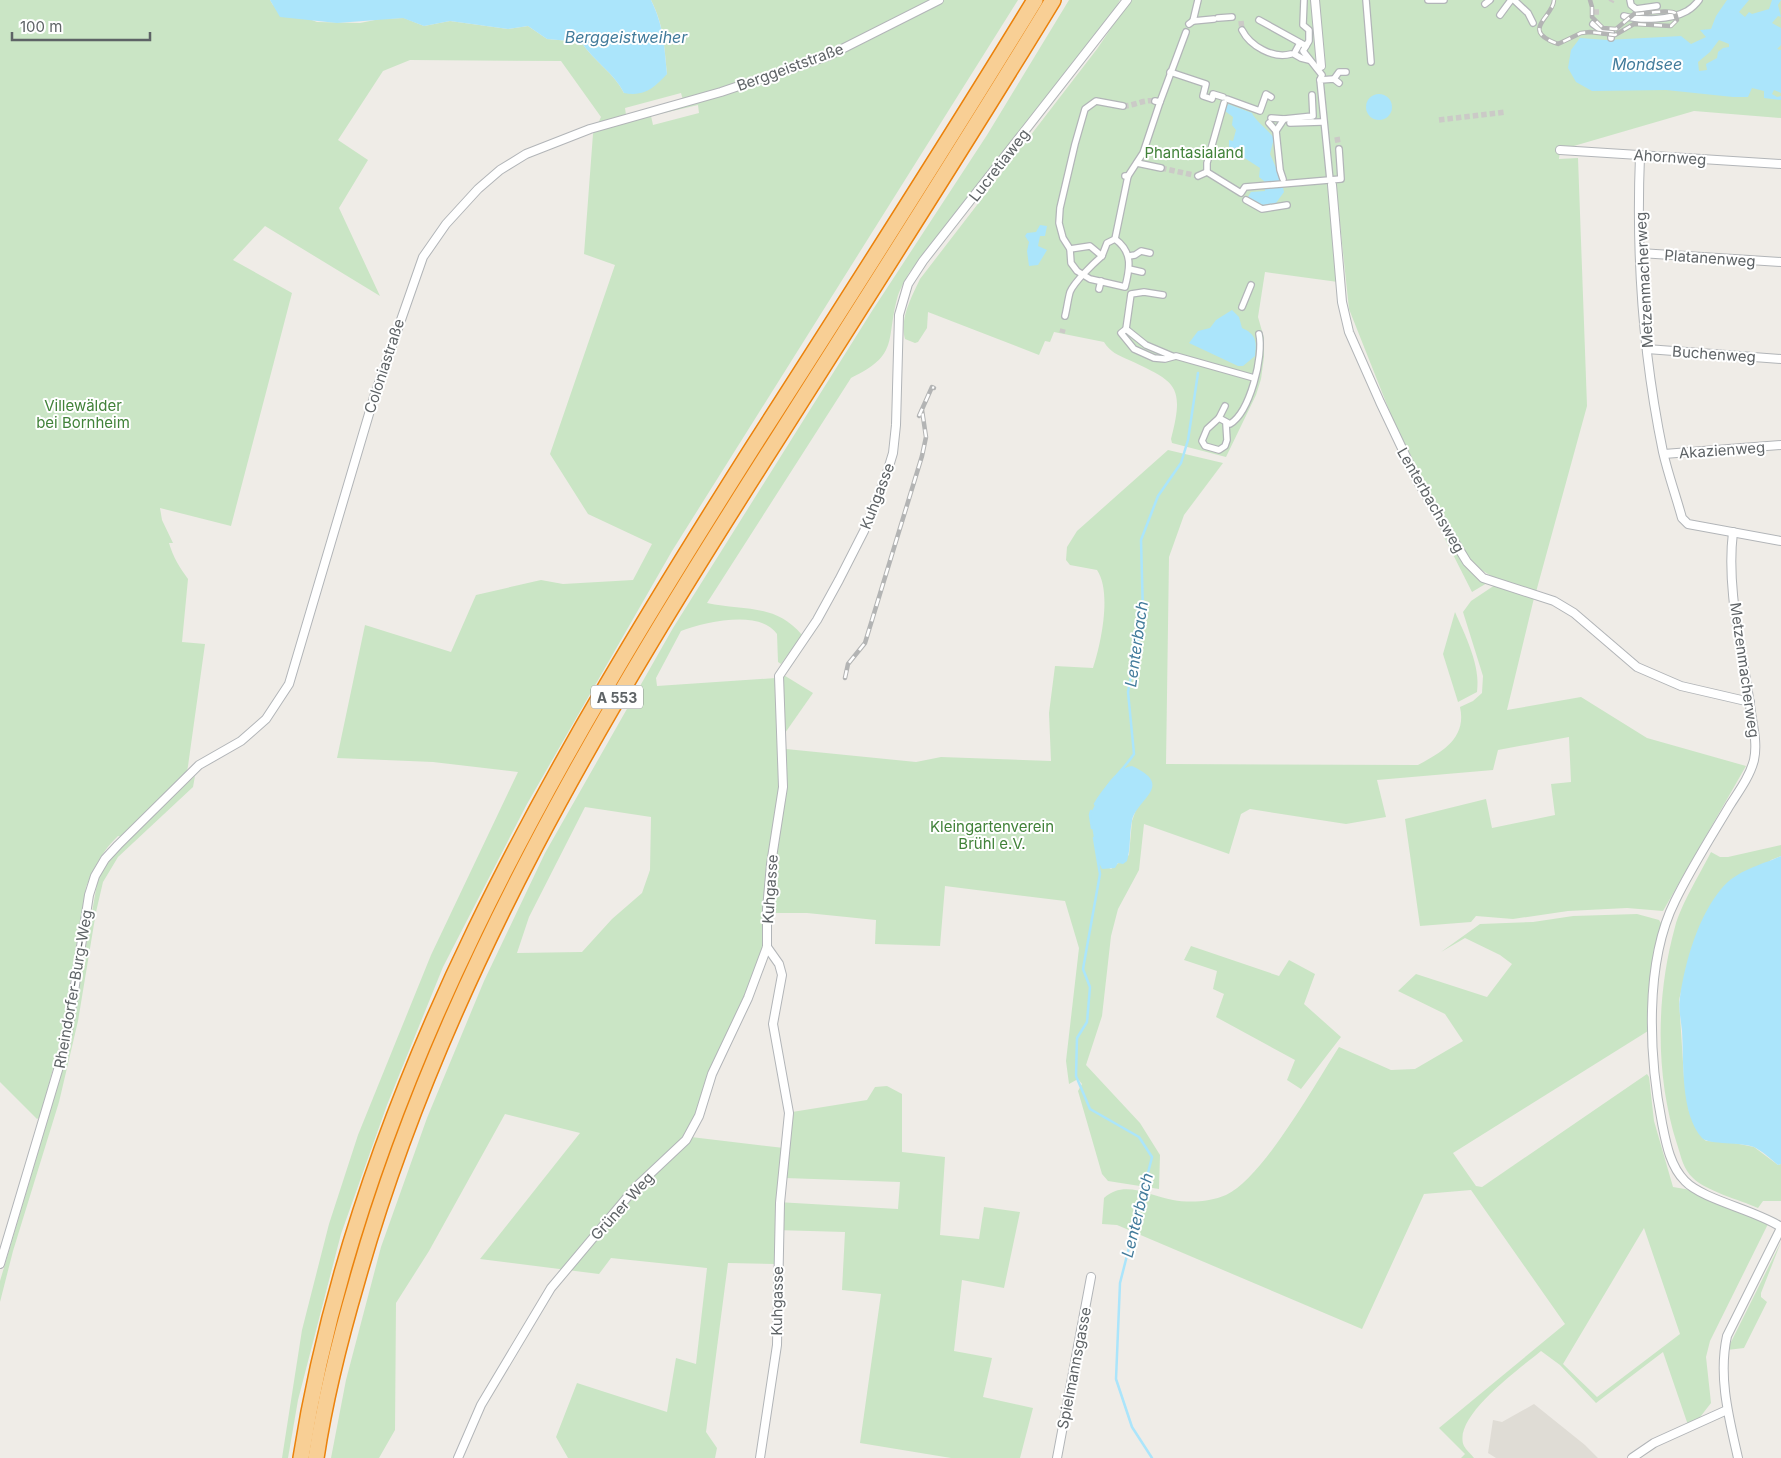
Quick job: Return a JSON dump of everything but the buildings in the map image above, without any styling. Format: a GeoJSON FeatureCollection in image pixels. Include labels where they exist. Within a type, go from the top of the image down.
{"type":"FeatureCollection","features":[{"type":"Feature","properties":{"kind":"highway","name":"A 553"},"geometry":{"type":"LineString","coordinates":[[301,1458],[313,1389],[324,1343],[354,1234],[369,1188],[431,1026],[489,903],[553,781],[639,630],[1035,0]]}},
{"type":"Feature","properties":{"kind":"highway","name":"A 553"},"geometry":{"type":"LineString","coordinates":[[316,1458],[339,1346],[368,1240],[390,1174],[446,1032],[504,909],[619,695],[696,566],[968,139],[1053,0]]}},
{"type":"Feature","properties":{"kind":"street","name":"Berggeiststraße"},"geometry":{"type":"LineString","coordinates":[[721,92],[828,56],[940,0]]}},
{"type":"Feature","properties":{"kind":"street","name":"Lucretiaweg"},"geometry":{"type":"LineString","coordinates":[[896,341],[901,304],[915,272],[1127,0]]}},
{"type":"Feature","properties":{"kind":"street"},"geometry":{"type":"LineString","coordinates":[[1198,0],[1191,22],[1232,17]]}},
{"type":"Feature","properties":{"kind":"street"},"geometry":{"type":"LineString","coordinates":[[1259,20],[1301,43],[1310,41],[1309,30],[1303,25],[1304,0]]}},
{"type":"Feature","properties":{"kind":"street"},"geometry":{"type":"LineString","coordinates":[[1315,0],[1321,66]]}},
{"type":"Feature","properties":{"kind":"street"},"geometry":{"type":"LineString","coordinates":[[1366,0],[1370,62]]}},
{"type":"Feature","properties":{"kind":"street"},"geometry":{"type":"LineString","coordinates":[[1428,0],[1444,0]]}},
{"type":"Feature","properties":{"kind":"street"},"geometry":{"type":"LineString","coordinates":[[1500,15],[1512,0],[1528,13],[1533,23]]}},
{"type":"Feature","properties":{"kind":"street"},"geometry":{"type":"LineString","coordinates":[[1630,0],[1636,9],[1657,6]]}},
{"type":"Feature","properties":{"kind":"street"},"geometry":{"type":"LineString","coordinates":[[1624,16],[1657,18],[1681,13],[1688,10],[1699,0]]}},
{"type":"Feature","properties":{"kind":"street"},"geometry":{"type":"LineString","coordinates":[[1593,24],[1604,32],[1611,32],[1611,38]]}},
{"type":"Feature","properties":{"kind":"street"},"geometry":{"type":"LineString","coordinates":[[1242,30],[1249,42],[1255,46],[1271,52],[1291,54]]}},
{"type":"Feature","properties":{"kind":"street"},"geometry":{"type":"LineString","coordinates":[[1115,239],[1126,176],[1143,153],[1157,102],[1186,32]]}},
{"type":"Feature","properties":{"kind":"street"},"geometry":{"type":"LineString","coordinates":[[1301,43],[1294,54],[1309,60],[1322,75],[1320,80],[1322,122],[1331,183]]}},
{"type":"Feature","properties":{"kind":"street"},"geometry":{"type":"LineString","coordinates":[[1170,72],[1206,84],[1202,96],[1212,99],[1213,94],[1225,100],[1260,111],[1266,94],[1271,97]]}},
{"type":"Feature","properties":{"kind":"street"},"geometry":{"type":"LineString","coordinates":[[1320,80],[1336,81],[1339,72],[1346,72]]}},
{"type":"Feature","properties":{"kind":"street","name":"Coloniastraße"},"geometry":{"type":"LineString","coordinates":[[190,775],[199,765],[241,741],[266,719],[289,684],[334,528],[402,312],[423,257],[446,224],[478,189],[500,170],[526,154],[626,118],[721,92]]}},
{"type":"Feature","properties":{"kind":"street"},"geometry":{"type":"LineString","coordinates":[[1276,131],[1288,120],[1313,116],[1312,95]]}},
{"type":"Feature","properties":{"kind":"street"},"geometry":{"type":"LineString","coordinates":[[1207,172],[1207,162],[1225,100]]}},
{"type":"Feature","properties":{"kind":"street"},"geometry":{"type":"LineString","coordinates":[[1123,106],[1096,101],[1085,109],[1058,216],[1060,230],[1070,249],[1071,263],[1084,276],[1125,287],[1132,294]]}},
{"type":"Feature","properties":{"kind":"street"},"geometry":{"type":"LineString","coordinates":[[1283,179],[1280,170],[1276,131],[1270,120],[1322,122]]}},
{"type":"Feature","properties":{"kind":"street"},"geometry":{"type":"LineString","coordinates":[[1288,120],[1297,123],[1322,122]]}},
{"type":"Feature","properties":{"kind":"street"},"geometry":{"type":"LineString","coordinates":[[1288,120],[1313,122],[1297,123]]}},
{"type":"Feature","properties":{"kind":"street"},"geometry":{"type":"LineString","coordinates":[[1207,172],[1241,194],[1245,188],[1331,183],[1341,179],[1339,149]]}},
{"type":"Feature","properties":{"kind":"street","name":"Ahornweg"},"geometry":{"type":"LineString","coordinates":[[1560,150],[1781,164]]}},
{"type":"Feature","properties":{"kind":"street","name":"Metzenmacherweg"},"geometry":{"type":"LineString","coordinates":[[1640,156],[1640,253],[1647,349],[1664,454],[1682,518],[1688,524],[1733,532],[1730,558],[1731,574],[1756,749],[1751,768],[1674,903],[1661,941],[1656,971],[1652,1026],[1654,1075],[1669,1152],[1677,1171],[1686,1182],[1700,1191],[1781,1228]]}},
{"type":"Feature","properties":{"kind":"street"},"geometry":{"type":"LineString","coordinates":[[1137,163],[1161,168]]}},
{"type":"Feature","properties":{"kind":"street"},"geometry":{"type":"LineString","coordinates":[[1198,176],[1207,172]]}},
{"type":"Feature","properties":{"kind":"street","name":"Lenterbachsweg"},"geometry":{"type":"LineString","coordinates":[[1331,183],[1342,302],[1349,332],[1418,482],[1473,570],[1492,581],[1554,601],[1593,628],[1637,667],[1681,686],[1750,702]]}},
{"type":"Feature","properties":{"kind":"street"},"geometry":{"type":"LineString","coordinates":[[1246,200],[1262,209],[1287,205]]}},
{"type":"Feature","properties":{"kind":"street"},"geometry":{"type":"LineString","coordinates":[[1065,316],[1071,290],[1084,276],[1086,270],[1102,256],[1107,243],[1115,239]]}},
{"type":"Feature","properties":{"kind":"street"},"geometry":{"type":"LineString","coordinates":[[1115,239],[1129,256],[1130,269],[1125,287]]}},
{"type":"Feature","properties":{"kind":"street"},"geometry":{"type":"LineString","coordinates":[[1070,249],[1090,246],[1102,256]]}},
{"type":"Feature","properties":{"kind":"street"},"geometry":{"type":"LineString","coordinates":[[1129,256],[1141,251],[1150,253]]}},
{"type":"Feature","properties":{"kind":"street","name":"Platanenweg"},"geometry":{"type":"LineString","coordinates":[[1640,253],[1781,262]]}},
{"type":"Feature","properties":{"kind":"street"},"geometry":{"type":"LineString","coordinates":[[1130,269],[1142,272]]}},
{"type":"Feature","properties":{"kind":"street"},"geometry":{"type":"LineString","coordinates":[[1099,290],[1101,281]]}},
{"type":"Feature","properties":{"kind":"street"},"geometry":{"type":"LineString","coordinates":[[1240,306],[1251,285]]}},
{"type":"Feature","properties":{"kind":"street"},"geometry":{"type":"LineString","coordinates":[[1132,294],[1144,292],[1163,295]]}},
{"type":"Feature","properties":{"kind":"street"},"geometry":{"type":"LineString","coordinates":[[1132,294],[1126,329],[1121,333],[1134,349],[1154,358],[1165,359],[1172,356]]}},
{"type":"Feature","properties":{"kind":"street"},"geometry":{"type":"LineString","coordinates":[[1126,329],[1146,345],[1172,356],[1188,358],[1254,378]]}},
{"type":"Feature","properties":{"kind":"street"},"geometry":{"type":"LineString","coordinates":[[1226,424],[1234,422],[1250,397],[1261,350],[1259,334]]}},
{"type":"Feature","properties":{"kind":"street","name":"Kuhgasse"},"geometry":{"type":"LineString","coordinates":[[760,1458],[777,1345],[780,1203],[789,1113],[773,1024],[782,975],[779,964],[767,947],[767,909],[783,787],[778,676],[817,620],[839,580],[864,531],[886,476],[893,453],[896,425],[896,341]]}},
{"type":"Feature","properties":{"kind":"street","name":"Buchenweg"},"geometry":{"type":"LineString","coordinates":[[1647,349],[1781,360]]}},
{"type":"Feature","properties":{"kind":"street"},"geometry":{"type":"LineString","coordinates":[[1219,418],[1226,424],[1227,440],[1225,446],[1219,450],[1205,446],[1202,438],[1214,421],[1219,418],[1225,406]]}},
{"type":"Feature","properties":{"kind":"street","name":"Akazienweg"},"geometry":{"type":"LineString","coordinates":[[1664,454],[1781,445]]}},
{"type":"Feature","properties":{"kind":"street"},"geometry":{"type":"LineString","coordinates":[[1733,532],[1781,541]]}},
{"type":"Feature","properties":{"kind":"street","name":"Rheindorfer-Burg-Weg"},"geometry":{"type":"LineString","coordinates":[[0,1264],[66,1043],[89,895],[95,876],[105,859],[118,845],[190,775]]}},
{"type":"Feature","properties":{"kind":"street","name":"Grüner Weg"},"geometry":{"type":"LineString","coordinates":[[458,1458],[480,1405],[551,1288],[635,1188],[686,1140],[699,1116],[712,1074],[748,998],[767,947]]}},
{"type":"Feature","properties":{"kind":"street"},"geometry":{"type":"LineString","coordinates":[[1738,1458],[1727,1410],[1723,1369],[1727,1336],[1781,1228]]}},
{"type":"Feature","properties":{"kind":"street","name":"Spielmannsgasse"},"geometry":{"type":"LineString","coordinates":[[1057,1458],[1092,1277]]}},
{"type":"Feature","properties":{"kind":"street"},"geometry":{"type":"LineString","coordinates":[[1632,1458],[1654,1443],[1727,1410]]}},
{"type":"Feature","properties":{"kind":"shaded area"},"geometry":{"type":"Polygon","coordinates":[[[1534,1404],[1585,1445],[1598,1458],[1496,1458],[1488,1453],[1493,1420],[1502,1422],[1534,1404]]]}},
{"type":"Feature","properties":{"kind":"green space","name":"Villewälder bei Bornheim"},"geometry":{"type":"Polygon","coordinates":[[[0,0],[270,0],[273,5],[317,22],[360,23],[380,19],[404,18],[424,26],[450,21],[508,29],[528,26],[547,39],[581,42],[615,79],[624,93],[667,74],[661,27],[651,0],[1018,0],[672,551],[527,804],[443,967],[387,1105],[341,1234],[298,1400],[288,1458],[282,1458],[302,1330],[329,1224],[358,1135],[431,955],[518,772],[433,762],[337,758],[365,625],[451,652],[476,595],[541,580],[563,584],[633,580],[652,544],[588,514],[550,454],[615,265],[584,254],[593,134],[601,117],[561,61],[410,60],[383,71],[338,140],[368,160],[339,208],[380,296],[265,226],[233,260],[292,293],[231,526],[160,508],[162,520],[173,543],[169,543],[188,579],[182,642],[205,644],[186,776],[122,837],[118,836],[113,841],[99,859],[86,887],[61,1039],[40,1117],[37,1119],[0,1082],[0,0]],[[681,93],[625,108],[626,115],[683,100],[681,93]],[[698,105],[651,116],[653,125],[699,113],[698,105]]]}},
{"type":"Feature","properties":{"kind":"green space"},"geometry":{"type":"Polygon","coordinates":[[[1069,0],[1120,0],[1108,21],[909,273],[898,296],[888,346],[884,354],[866,370],[851,378],[707,603],[770,613],[792,625],[802,635],[781,664],[778,662],[777,634],[769,626],[745,620],[717,621],[704,624],[681,631],[656,678],[657,686],[776,678],[780,786],[763,947],[749,988],[695,1118],[682,1139],[637,1191],[691,1137],[784,1148],[777,1202],[898,1209],[900,1182],[785,1178],[792,1112],[867,1100],[875,1087],[887,1086],[902,1094],[902,1152],[945,1157],[940,1235],[979,1239],[984,1207],[1020,1212],[1004,1288],[962,1280],[954,1351],[992,1358],[983,1397],[1033,1408],[1020,1458],[951,1458],[860,1443],[881,1294],[842,1290],[845,1232],[775,1230],[775,1264],[728,1263],[706,1432],[717,1448],[715,1458],[568,1458],[556,1437],[577,1383],[667,1412],[676,1358],[696,1364],[707,1268],[611,1258],[599,1274],[480,1259],[580,1133],[505,1114],[429,1251],[396,1303],[395,1430],[379,1458],[331,1458],[346,1380],[381,1247],[427,1118],[484,981],[545,853],[673,628],[872,311],[987,135],[1069,0]],[[585,807],[529,917],[517,953],[582,952],[612,919],[642,893],[650,870],[651,817],[585,807]]]}},
{"type":"Feature","properties":{"kind":"green space","name":"Phantasialand"},"geometry":{"type":"Polygon","coordinates":[[[1130,0],[1781,0],[1781,118],[1694,111],[1560,150],[1559,159],[1578,158],[1587,406],[1536,592],[1498,580],[1473,565],[1461,548],[1420,474],[1393,420],[1349,309],[1336,186],[1329,187],[1338,282],[1265,272],[1258,317],[1264,338],[1261,379],[1256,395],[1226,457],[1172,443],[1171,439],[1177,407],[1173,388],[1167,380],[1115,353],[1104,342],[1054,332],[1050,342],[1045,341],[1039,355],[928,312],[927,328],[918,342],[915,343],[905,339],[905,316],[920,279],[1097,49],[1130,0]]]}},
{"type":"Feature","properties":{"kind":"green space","name":"Kleingartenverein Brühl e.V."},"geometry":{"type":"Polygon","coordinates":[[[1168,450],[1223,463],[1184,515],[1169,557],[1166,764],[1418,765],[1436,755],[1451,743],[1460,727],[1460,707],[1473,701],[1482,693],[1483,676],[1463,612],[1471,601],[1495,585],[1534,598],[1507,710],[1581,697],[1647,738],[1746,766],[1663,911],[1627,908],[1568,911],[1513,919],[1476,916],[1471,922],[1420,926],[1405,819],[1486,799],[1492,828],[1555,815],[1551,784],[1571,782],[1569,737],[1498,750],[1493,770],[1377,780],[1386,817],[1346,824],[1250,809],[1241,814],[1229,854],[1144,824],[1139,870],[1118,909],[1111,936],[1102,1016],[1086,1065],[1140,1123],[1160,1155],[1159,1189],[1108,1181],[1102,1174],[1078,1091],[1082,1084],[1078,1079],[1069,1084],[1066,1061],[1079,948],[1065,901],[945,886],[940,946],[875,944],[876,920],[807,913],[772,913],[777,860],[774,858],[785,797],[786,749],[916,762],[941,757],[1051,761],[1049,713],[1055,666],[1093,668],[1104,618],[1104,591],[1097,570],[1070,565],[1066,560],[1067,547],[1077,531],[1168,450]],[[1148,776],[1109,868],[1111,869],[1129,855],[1132,821],[1148,776]]]}},
{"type":"Feature","properties":{"kind":"green space"},"geometry":{"type":"Polygon","coordinates":[[[1438,525],[1460,556],[1487,583],[1472,592],[1438,525]]]}},
{"type":"Feature","properties":{"kind":"green space"},"geometry":{"type":"Polygon","coordinates":[[[1455,612],[1471,651],[1478,682],[1477,692],[1458,702],[1443,654],[1455,612]]]}},
{"type":"Feature","properties":{"kind":"green space"},"geometry":{"type":"Polygon","coordinates":[[[782,674],[813,693],[785,733],[782,674]]]}},
{"type":"Feature","properties":{"kind":"green space"},"geometry":{"type":"Polygon","coordinates":[[[195,776],[193,787],[118,857],[103,882],[96,912],[78,1021],[59,1102],[13,1251],[0,1302],[0,1281],[67,1055],[98,878],[107,863],[130,836],[195,776]]]}},
{"type":"Feature","properties":{"kind":"green space"},"geometry":{"type":"Polygon","coordinates":[[[1781,845],[1781,856],[1771,860],[1703,921],[1691,951],[1679,1000],[1684,1078],[1689,1111],[1702,1137],[1706,1141],[1729,1142],[1754,1147],[1778,1165],[1781,1164],[1781,1201],[1763,1201],[1758,1208],[1699,1183],[1690,1174],[1681,1158],[1665,1091],[1662,1063],[1661,1008],[1664,980],[1675,927],[1686,899],[1711,852],[1720,857],[1728,857],[1781,845]]]}},
{"type":"Feature","properties":{"kind":"green space"},"geometry":{"type":"Polygon","coordinates":[[[1637,914],[1659,920],[1662,925],[1651,977],[1648,1031],[1453,1153],[1476,1186],[1482,1187],[1647,1074],[1649,1077],[1654,1121],[1673,1187],[1691,1190],[1768,1224],[1710,1341],[1706,1357],[1711,1403],[1697,1421],[1688,1425],[1663,1352],[1596,1403],[1560,1365],[1541,1351],[1505,1380],[1478,1407],[1468,1421],[1463,1434],[1464,1446],[1474,1458],[1461,1458],[1465,1454],[1439,1428],[1565,1324],[1471,1190],[1424,1194],[1362,1329],[1117,1225],[1102,1224],[1104,1198],[1112,1192],[1129,1189],[1173,1200],[1193,1202],[1226,1195],[1240,1185],[1256,1170],[1272,1150],[1339,1047],[1391,1070],[1415,1069],[1463,1041],[1445,1014],[1398,991],[1416,974],[1487,997],[1512,964],[1500,955],[1465,938],[1441,952],[1480,924],[1533,922],[1573,916],[1637,914]],[[1644,1228],[1563,1364],[1597,1397],[1680,1334],[1644,1228]]]}},
{"type":"Feature","properties":{"kind":"green space"},"geometry":{"type":"Polygon","coordinates":[[[1191,946],[1279,976],[1289,960],[1315,974],[1304,1004],[1341,1037],[1301,1089],[1287,1080],[1295,1060],[1216,1017],[1224,994],[1213,989],[1217,971],[1184,960],[1191,946]]]}},
{"type":"Feature","properties":{"kind":"green space"},"geometry":{"type":"Polygon","coordinates":[[[1781,1242],[1761,1293],[1761,1297],[1767,1302],[1744,1348],[1727,1350],[1781,1242]]]}},
{"type":"Feature","properties":{"kind":"water","name":"Berggeistweiher"},"geometry":{"type":"Polygon","coordinates":[[[270,0],[651,0],[661,28],[667,74],[648,90],[637,94],[624,93],[615,79],[581,42],[547,39],[528,26],[508,29],[450,21],[424,26],[403,18],[337,23],[280,17],[270,0]]]}},
{"type":"Feature","properties":{"kind":"water","name":"Mondsee"},"geometry":{"type":"Polygon","coordinates":[[[1727,0],[1749,0],[1739,12],[1745,17],[1749,12],[1752,14],[1769,9],[1772,0],[1781,0],[1778,5],[1781,17],[1778,16],[1772,23],[1781,28],[1781,45],[1777,49],[1781,50],[1781,93],[1774,90],[1772,94],[1777,97],[1781,96],[1781,100],[1764,98],[1764,91],[1752,88],[1748,97],[1666,90],[1592,91],[1576,82],[1568,68],[1571,50],[1580,38],[1607,40],[1681,36],[1691,44],[1706,37],[1700,30],[1711,29],[1716,16],[1727,0]],[[1719,40],[1710,52],[1698,62],[1699,71],[1707,70],[1706,64],[1717,58],[1718,52],[1723,48],[1729,47],[1729,44],[1719,40]]]}},
{"type":"Feature","properties":{"kind":"water"},"geometry":{"type":"Polygon","coordinates":[[[1379,94],[1388,98],[1392,107],[1388,116],[1379,120],[1370,116],[1366,107],[1370,98],[1379,94]]]}},
{"type":"Feature","properties":{"kind":"water"},"geometry":{"type":"Polygon","coordinates":[[[1228,104],[1252,113],[1274,138],[1270,154],[1281,179],[1284,192],[1276,203],[1263,205],[1248,197],[1251,192],[1265,191],[1264,181],[1259,177],[1260,168],[1229,148],[1229,140],[1233,141],[1236,130],[1232,125],[1233,117],[1225,111],[1228,104]]]}},
{"type":"Feature","properties":{"kind":"water"},"geometry":{"type":"Polygon","coordinates":[[[1040,225],[1047,226],[1045,236],[1040,236],[1038,246],[1047,250],[1038,265],[1029,266],[1027,251],[1029,242],[1025,236],[1027,233],[1036,232],[1040,225]]]}},
{"type":"Feature","properties":{"kind":"water"},"geometry":{"type":"Polygon","coordinates":[[[1232,310],[1239,317],[1242,328],[1253,336],[1256,347],[1255,356],[1243,366],[1238,366],[1189,343],[1198,331],[1210,328],[1216,320],[1232,310]]]}},
{"type":"Feature","properties":{"kind":"water"},"geometry":{"type":"Polygon","coordinates":[[[1132,766],[1145,773],[1151,780],[1150,793],[1135,813],[1132,821],[1127,861],[1123,864],[1118,863],[1115,868],[1102,869],[1098,861],[1090,815],[1112,779],[1125,768],[1132,766]]]}},
{"type":"Feature","properties":{"kind":"water"},"geometry":{"type":"Polygon","coordinates":[[[1781,856],[1781,1164],[1778,1165],[1754,1147],[1742,1144],[1711,1142],[1702,1138],[1695,1128],[1687,1102],[1683,1072],[1679,1005],[1689,955],[1699,926],[1714,899],[1722,888],[1735,877],[1781,856]]]}},
{"type":"Feature","properties":{"kind":"waterway","name":"Lenterbach"},"geometry":{"type":"LineString","coordinates":[[1095,804],[1134,754],[1128,692],[1143,614],[1141,540],[1158,496],[1181,463],[1188,440],[1198,373]]}},
{"type":"Feature","properties":{"kind":"waterway","name":"Lenterbach"},"geometry":{"type":"LineString","coordinates":[[1091,811],[1092,828]]}},
{"type":"Feature","properties":{"kind":"waterway","name":"Lenterbach"},"geometry":{"type":"LineString","coordinates":[[1094,838],[1100,874],[1083,969],[1090,987],[1087,1022],[1077,1038],[1076,1076],[1090,1109],[1139,1137],[1152,1157],[1120,1283],[1116,1379],[1132,1427],[1152,1458]]}},
{"type":"Feature","properties":{"kind":"tunnel"},"geometry":{"type":"LineString","coordinates":[[1594,12],[1599,12]]}},
{"type":"Feature","properties":{"kind":"tunnel"},"geometry":{"type":"LineString","coordinates":[[1241,21],[1242,30]]}},
{"type":"Feature","properties":{"kind":"tunnel"},"geometry":{"type":"LineString","coordinates":[[1123,106],[1155,101]]}},
{"type":"Feature","properties":{"kind":"tunnel"},"geometry":{"type":"LineString","coordinates":[[1439,120],[1506,112]]}},
{"type":"Feature","properties":{"kind":"tunnel"},"geometry":{"type":"LineString","coordinates":[[1337,137],[1339,149]]}},
{"type":"Feature","properties":{"kind":"tunnel"},"geometry":{"type":"LineString","coordinates":[[1161,168],[1198,176]]}},
{"type":"Feature","properties":{"kind":"tunnel"},"geometry":{"type":"LineString","coordinates":[[1062,333],[1063,329]]}},
{"type":"Feature","properties":{"kind":"railway"},"geometry":{"type":"LineString","coordinates":[[1554,0],[1539,29],[1541,34],[1547,39],[1558,44],[1581,33],[1590,32],[1615,35],[1634,24],[1671,26],[1677,20],[1675,13],[1672,12],[1634,14],[1616,29],[1603,28],[1592,17],[1590,0]]}},
{"type":"Feature","properties":{"kind":"railway"},"geometry":{"type":"LineString","coordinates":[[919,416],[932,387],[934,388]]}},
{"type":"Feature","properties":{"kind":"railway"},"geometry":{"type":"LineString","coordinates":[[845,678],[848,664],[865,643],[922,456],[926,437],[922,410]]}}]}
